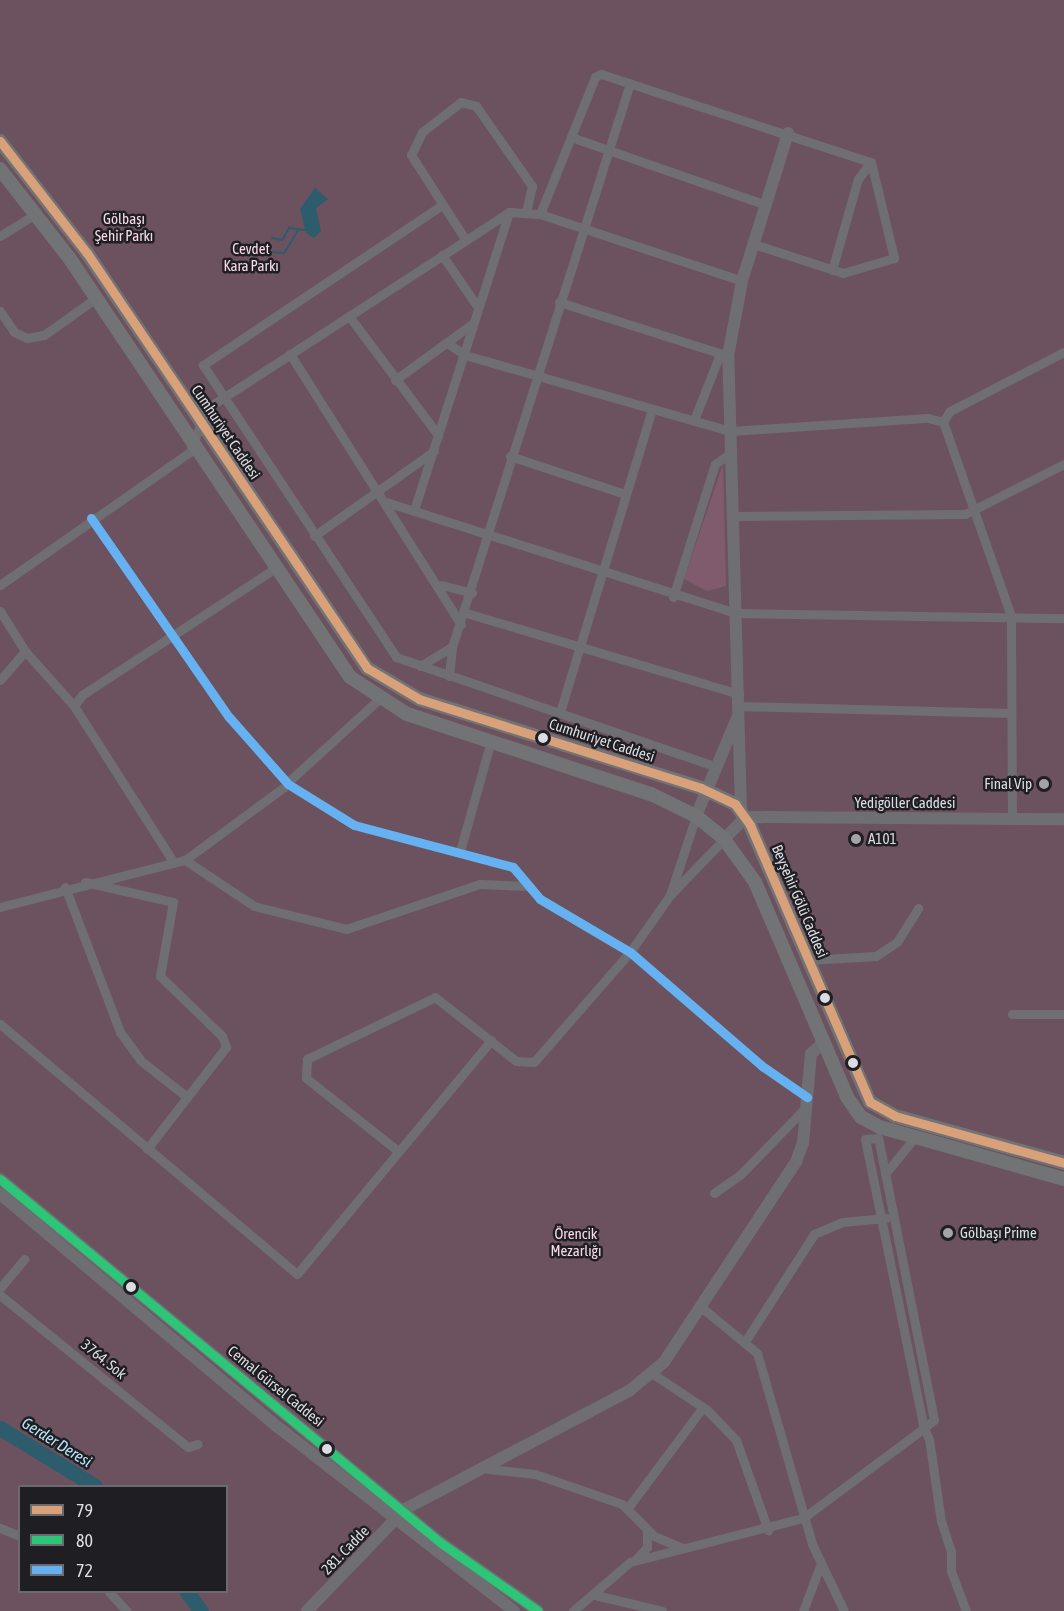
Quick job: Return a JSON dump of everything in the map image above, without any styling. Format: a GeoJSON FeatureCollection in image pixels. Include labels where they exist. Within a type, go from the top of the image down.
{"type":"FeatureCollection","features":[{"type":"Feature","properties":{"kind":"main road","name":"Cumhuriyet Caddesi"},"geometry":{"type":"LineString","coordinates":[[0,141],[65,221],[358,659],[382,680],[419,699],[708,790]]}},
{"type":"Feature","properties":{"kind":"main road"},"geometry":{"type":"LineString","coordinates":[[0,169],[37,213],[96,298],[341,668],[378,700],[491,741],[667,799],[696,816],[735,851],[763,896],[852,1107],[868,1122],[1064,1179]]}},
{"type":"Feature","properties":{"kind":"main road"},"geometry":{"type":"LineString","coordinates":[[708,790],[743,813]]}},
{"type":"Feature","properties":{"kind":"main road","name":"Beyşehir Gölü Caddesi"},"geometry":{"type":"LineString","coordinates":[[743,813],[863,1093],[876,1108]]}},
{"type":"Feature","properties":{"kind":"main road"},"geometry":{"type":"LineString","coordinates":[[817,1025],[831,1018]]}},
{"type":"Feature","properties":{"kind":"main road"},"geometry":{"type":"LineString","coordinates":[[831,1059],[845,1053]]}},
{"type":"Feature","properties":{"kind":"main road"},"geometry":{"type":"LineString","coordinates":[[868,1122],[876,1108],[1064,1163]]}},
{"type":"Feature","properties":{"kind":"street"},"geometry":{"type":"LineString","coordinates":[[540,214],[596,74],[788,133],[871,162]]}},
{"type":"Feature","properties":{"kind":"street"},"geometry":{"type":"LineString","coordinates":[[448,676],[452,647],[466,613],[486,534],[510,456],[539,375],[582,228],[630,83]]}},
{"type":"Feature","properties":{"kind":"street"},"geometry":{"type":"LineString","coordinates":[[465,239],[411,155],[422,132],[469,100],[532,186],[526,212]]}},
{"type":"Feature","properties":{"kind":"street"},"geometry":{"type":"LineString","coordinates":[[694,420],[724,355],[742,281],[788,133]]}},
{"type":"Feature","properties":{"kind":"street"},"geometry":{"type":"LineString","coordinates":[[571,137],[766,204]]}},
{"type":"Feature","properties":{"kind":"street"},"geometry":{"type":"LineString","coordinates":[[832,270],[858,179],[871,162]]}},
{"type":"Feature","properties":{"kind":"street"},"geometry":{"type":"LineString","coordinates":[[754,244],[832,270],[855,271],[896,254],[871,162]]}},
{"type":"Feature","properties":{"kind":"street"},"geometry":{"type":"LineString","coordinates":[[442,206],[203,364],[222,399],[390,650],[420,666],[717,767]]}},
{"type":"Feature","properties":{"kind":"street"},"geometry":{"type":"LineString","coordinates":[[0,585],[193,445],[206,409],[509,212],[540,214],[742,281]]}},
{"type":"Feature","properties":{"kind":"street"},"geometry":{"type":"LineString","coordinates":[[414,510],[465,355],[477,306],[509,212]]}},
{"type":"Feature","properties":{"kind":"street"},"geometry":{"type":"LineString","coordinates":[[0,236],[37,213]]}},
{"type":"Feature","properties":{"kind":"street"},"geometry":{"type":"LineString","coordinates":[[442,255],[477,306]]}},
{"type":"Feature","properties":{"kind":"street"},"geometry":{"type":"LineString","coordinates":[[0,311],[14,332],[27,338],[44,334],[96,298]]}},
{"type":"Feature","properties":{"kind":"street"},"geometry":{"type":"LineString","coordinates":[[559,302],[724,355]]}},
{"type":"Feature","properties":{"kind":"street"},"geometry":{"type":"LineString","coordinates":[[349,315],[438,435]]}},
{"type":"Feature","properties":{"kind":"street"},"geometry":{"type":"LineString","coordinates":[[395,380],[448,344],[472,324]]}},
{"type":"Feature","properties":{"kind":"street"},"geometry":{"type":"LineString","coordinates":[[448,344],[465,355],[730,431],[928,418],[943,422]]}},
{"type":"Feature","properties":{"kind":"street"},"geometry":{"type":"LineString","coordinates":[[943,422],[950,411],[1064,352]]}},
{"type":"Feature","properties":{"kind":"street"},"geometry":{"type":"LineString","coordinates":[[290,354],[378,492],[441,585],[462,625]]}},
{"type":"Feature","properties":{"kind":"street"},"geometry":{"type":"LineString","coordinates":[[398,1151],[306,1078],[307,1059],[435,997],[516,1061],[534,1062],[630,952],[670,896],[724,839],[743,813],[728,455],[730,431],[724,355]]}},
{"type":"Feature","properties":{"kind":"street"},"geometry":{"type":"LineString","coordinates":[[560,712],[582,646],[599,574],[652,410]]}},
{"type":"Feature","properties":{"kind":"street"},"geometry":{"type":"LineString","coordinates":[[943,422],[1011,616],[1012,819]]}},
{"type":"Feature","properties":{"kind":"street"},"geometry":{"type":"LineString","coordinates":[[314,536],[434,451]]}},
{"type":"Feature","properties":{"kind":"street"},"geometry":{"type":"LineString","coordinates":[[673,597],[715,464],[728,455]]}},
{"type":"Feature","properties":{"kind":"street"},"geometry":{"type":"LineString","coordinates":[[510,456],[625,494]]}},
{"type":"Feature","properties":{"kind":"street"},"geometry":{"type":"LineString","coordinates":[[732,516],[965,514],[1064,464]]}},
{"type":"Feature","properties":{"kind":"street"},"geometry":{"type":"LineString","coordinates":[[386,502],[599,574],[673,597],[736,613],[1064,618]]}},
{"type":"Feature","properties":{"kind":"street"},"geometry":{"type":"LineString","coordinates":[[91,518],[229,717],[287,784],[354,825],[460,851],[513,867],[540,899],[630,952],[807,1102]]}},
{"type":"Feature","properties":{"kind":"street"},"geometry":{"type":"LineString","coordinates":[[74,706],[82,696],[275,568]]}},
{"type":"Feature","properties":{"kind":"street"},"geometry":{"type":"LineString","coordinates":[[441,585],[472,593]]}},
{"type":"Feature","properties":{"kind":"street"},"geometry":{"type":"LineString","coordinates":[[0,611],[25,651],[74,706],[174,863]]}},
{"type":"Feature","properties":{"kind":"street"},"geometry":{"type":"LineString","coordinates":[[466,613],[582,646],[738,706],[1010,713]]}},
{"type":"Feature","properties":{"kind":"street"},"geometry":{"type":"LineString","coordinates":[[420,666],[452,647]]}},
{"type":"Feature","properties":{"kind":"street"},"geometry":{"type":"LineString","coordinates":[[0,680],[25,651]]}},
{"type":"Feature","properties":{"kind":"street"},"geometry":{"type":"LineString","coordinates":[[0,907],[65,887],[185,860],[287,784],[378,700]]}},
{"type":"Feature","properties":{"kind":"street"},"geometry":{"type":"LineString","coordinates":[[670,896],[696,816],[717,767],[738,706]]}},
{"type":"Feature","properties":{"kind":"street"},"geometry":{"type":"LineString","coordinates":[[460,851],[491,741]]}},
{"type":"Feature","properties":{"kind":"street","name":"Yedigöller Caddesi"},"geometry":{"type":"LineString","coordinates":[[743,813],[1064,819]]}},
{"type":"Feature","properties":{"kind":"street"},"geometry":{"type":"LineString","coordinates":[[185,860],[254,906],[346,929],[480,884],[527,886]]}},
{"type":"Feature","properties":{"kind":"street"},"geometry":{"type":"LineString","coordinates":[[85,882],[175,905],[160,976],[222,1036],[226,1047],[147,1149]]}},
{"type":"Feature","properties":{"kind":"street"},"geometry":{"type":"LineString","coordinates":[[65,887],[117,1027],[141,1060],[186,1097]]}},
{"type":"Feature","properties":{"kind":"street"},"geometry":{"type":"LineString","coordinates":[[807,960],[876,956],[897,942],[918,908]]}},
{"type":"Feature","properties":{"kind":"street"},"geometry":{"type":"LineString","coordinates":[[1012,1014],[1064,1014]]}},
{"type":"Feature","properties":{"kind":"street"},"geometry":{"type":"LineString","coordinates":[[0,1024],[297,1274],[492,1040]]}},
{"type":"Feature","properties":{"kind":"street"},"geometry":{"type":"LineString","coordinates":[[768,1530],[736,1440],[703,1407],[653,1374],[701,1307],[796,1162],[807,1102],[811,1054],[824,1042]]}},
{"type":"Feature","properties":{"kind":"street"},"geometry":{"type":"LineString","coordinates":[[714,1193],[807,1102]]}},
{"type":"Feature","properties":{"kind":"street"},"geometry":{"type":"LineString","coordinates":[[868,1122],[872,1138]]}},
{"type":"Feature","properties":{"kind":"street"},"geometry":{"type":"LineString","coordinates":[[885,1174],[915,1137]]}},
{"type":"Feature","properties":{"kind":"street"},"geometry":{"type":"LineString","coordinates":[[630,1562],[682,1548],[768,1530],[804,1518],[924,1428],[934,1420],[878,1138],[865,1138],[924,1428],[951,1571],[966,1611]]}},
{"type":"Feature","properties":{"kind":"street","name":"Cemal Gürsel Caddesi"},"geometry":{"type":"LineString","coordinates":[[0,1179],[514,1611]]}},
{"type":"Feature","properties":{"kind":"street","name":"Cemal Gürsel Caddesi"},"geometry":{"type":"LineString","coordinates":[[0,1194],[278,1427],[538,1611]]}},
{"type":"Feature","properties":{"kind":"street"},"geometry":{"type":"LineString","coordinates":[[746,1340],[814,1234],[842,1222],[894,1218]]}},
{"type":"Feature","properties":{"kind":"street"},"geometry":{"type":"LineString","coordinates":[[0,1288],[24,1258]]}},
{"type":"Feature","properties":{"kind":"street","name":"3764. Sok"},"geometry":{"type":"LineString","coordinates":[[0,1295],[193,1445]]}},
{"type":"Feature","properties":{"kind":"street"},"geometry":{"type":"LineString","coordinates":[[701,1307],[746,1340],[756,1353],[804,1518],[844,1611]]}},
{"type":"Feature","properties":{"kind":"street","name":"281. Cadde"},"geometry":{"type":"LineString","coordinates":[[308,1611],[400,1514],[488,1468],[653,1374]]}},
{"type":"Feature","properties":{"kind":"street"},"geometry":{"type":"LineString","coordinates":[[627,1509],[703,1407]]}},
{"type":"Feature","properties":{"kind":"street"},"geometry":{"type":"LineString","coordinates":[[488,1468],[535,1474],[627,1509],[647,1531],[682,1548]]}},
{"type":"Feature","properties":{"kind":"street"},"geometry":{"type":"LineString","coordinates":[[0,1528],[18,1535]]}},
{"type":"Feature","properties":{"kind":"street"},"geometry":{"type":"LineString","coordinates":[[573,1611],[595,1595],[605,1579],[647,1547],[647,1531]]}},
{"type":"Feature","properties":{"kind":"street"},"geometry":{"type":"LineString","coordinates":[[803,1611],[821,1562]]}},
{"type":"Feature","properties":{"kind":"street"},"geometry":{"type":"LineString","coordinates":[[110,1593],[127,1611]]}},
{"type":"Feature","properties":{"kind":"street"},"geometry":{"type":"LineString","coordinates":[[595,1595],[662,1611]]}},
{"type":"Feature","properties":{"kind":"green space"},"geometry":{"type":"Polygon","coordinates":[[[0,0],[1064,0],[1064,1611],[0,1611],[0,0]]]}},
{"type":"Feature","properties":{"kind":"shaded area"},"geometry":{"type":"Polygon","coordinates":[[[723,464],[726,586],[707,591],[684,579],[723,464]]]}},
{"type":"Feature","properties":{"kind":"water"},"geometry":{"type":"Polygon","coordinates":[[[315,188],[328,199],[316,208],[321,231],[314,238],[306,233],[300,209],[315,188]]]}},
{"type":"Feature","properties":{"kind":"waterway"},"geometry":{"type":"LineString","coordinates":[[272,238],[282,240],[289,228],[305,230]]}},
{"type":"Feature","properties":{"kind":"waterway"},"geometry":{"type":"LineString","coordinates":[[270,252],[284,253],[298,231]]}},
{"type":"Feature","properties":{"kind":"waterway","name":"Gerder Deresi"},"geometry":{"type":"LineString","coordinates":[[0,1428],[93,1485]]}},
{"type":"Feature","properties":{"kind":"waterway","name":"Gerder Deresi"},"geometry":{"type":"LineString","coordinates":[[188,1593],[201,1611]]}},
{"type":"Feature","properties":{"kind":"transit line","name":"79"},"geometry":{"type":"LineString","coordinates":[[0,141],[87,253],[367,668],[419,699],[701,788],[735,804],[750,825],[870,1102],[895,1116],[1064,1163]]}},
{"type":"Feature","properties":{"kind":"transit line","name":"72"},"geometry":{"type":"LineString","coordinates":[[91,518],[229,717],[288,784],[354,825],[513,867],[540,899],[630,952],[762,1066],[807,1097]]}},
{"type":"Feature","properties":{"kind":"transit line","name":"80"},"geometry":{"type":"LineString","coordinates":[[0,1179],[441,1543],[538,1611]]}},
{"type":"Feature","properties":{"kind":"place","name":"Final Vip"},"geometry":{"type":"Point","coordinates":[1044,784]}},
{"type":"Feature","properties":{"kind":"place","name":"A101"},"geometry":{"type":"Point","coordinates":[856,839]}},
{"type":"Feature","properties":{"kind":"place","name":"Gölbaşı Prime"},"geometry":{"type":"Point","coordinates":[948,1233]}},
{"type":"Feature","properties":{"kind":"park label","name":"Gölbaşı Şehir Parkı"},"geometry":{"type":"Point","coordinates":[124,226]}},
{"type":"Feature","properties":{"kind":"park label","name":"Cevdet Kara Parkı"},"geometry":{"type":"Point","coordinates":[251,256]}},
{"type":"Feature","properties":{"kind":"park label","name":"Örencik Mezarlığı"},"geometry":{"type":"Point","coordinates":[576,1242]}}]}
